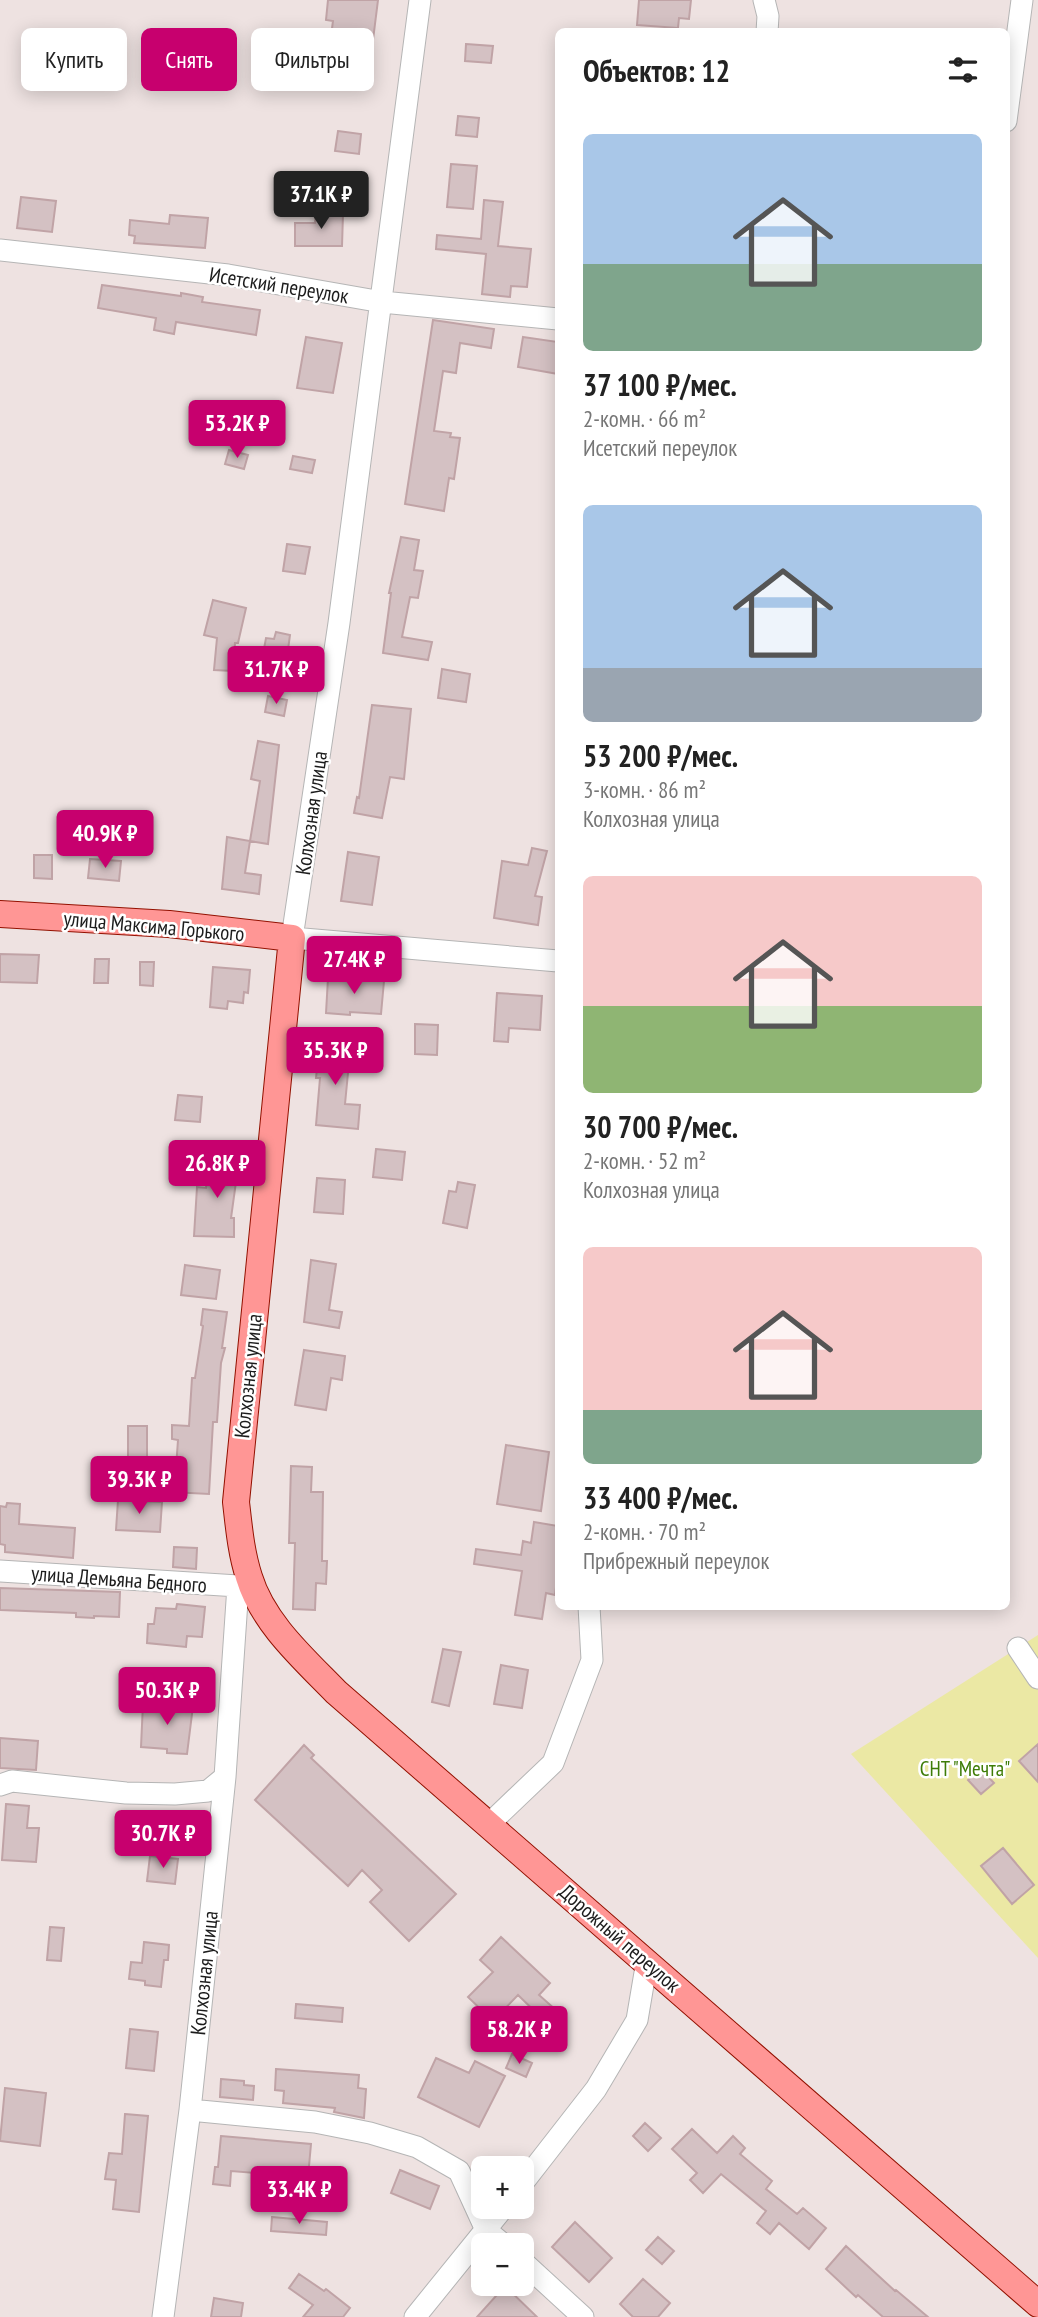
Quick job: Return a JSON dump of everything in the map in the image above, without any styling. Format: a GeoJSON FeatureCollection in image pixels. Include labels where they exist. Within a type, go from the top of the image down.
{"type":"FeatureCollection","features":[{"type":"Feature","properties":{"kind":"main road","name":"улица Максима Горького"},"geometry":{"type":"LineString","coordinates":[[0,914],[169,925],[292,938]]}},
{"type":"Feature","properties":{"kind":"main road","name":"Колхозная улица"},"geometry":{"type":"LineString","coordinates":[[240,1544],[236,1502],[240,1455],[292,938]]}},
{"type":"Feature","properties":{"kind":"main road","name":"Дорожный переулок"},"geometry":{"type":"LineString","coordinates":[[240,1544],[244,1583],[287,1641],[336,1692],[1038,2304]]}},
{"type":"Feature","properties":{"kind":"street","name":"Колхозная улица"},"geometry":{"type":"LineString","coordinates":[[292,938],[382,302],[420,0]]}},
{"type":"Feature","properties":{"kind":"street"},"geometry":{"type":"LineString","coordinates":[[764,0],[768,16],[767,28]]}},
{"type":"Feature","properties":{"kind":"street"},"geometry":{"type":"LineString","coordinates":[[1010,91],[1022,0]]}},
{"type":"Feature","properties":{"kind":"street","name":"Исетский переулок"},"geometry":{"type":"LineString","coordinates":[[0,250],[228,275],[382,302],[555,319]]}},
{"type":"Feature","properties":{"kind":"street","name":"улица Максима Горького"},"geometry":{"type":"LineString","coordinates":[[292,938],[555,961]]}},
{"type":"Feature","properties":{"kind":"street","name":"улица Демьяна Бедного"},"geometry":{"type":"LineString","coordinates":[[0,1571],[244,1583]]}},
{"type":"Feature","properties":{"kind":"street","name":"Колхозная улица"},"geometry":{"type":"LineString","coordinates":[[163,2317],[190,2110],[244,1583]]}},
{"type":"Feature","properties":{"kind":"street"},"geometry":{"type":"LineString","coordinates":[[488,1825],[553,1763],[592,1660],[589,1610]]}},
{"type":"Feature","properties":{"kind":"street"},"geometry":{"type":"LineString","coordinates":[[1018,1648],[1038,1678]]}},
{"type":"Feature","properties":{"kind":"street"},"geometry":{"type":"LineString","coordinates":[[0,1785],[12,1781],[126,1793],[175,1794],[208,1791],[225,1777]]}},
{"type":"Feature","properties":{"kind":"street"},"geometry":{"type":"LineString","coordinates":[[534,2169],[596,2089],[637,2020],[647,1961]]}},
{"type":"Feature","properties":{"kind":"street"},"geometry":{"type":"LineString","coordinates":[[190,2110],[315,2122],[370,2133],[417,2147],[459,2171],[489,2233]]}},
{"type":"Feature","properties":{"kind":"street"},"geometry":{"type":"LineString","coordinates":[[415,2317],[495,2219]]}},
{"type":"Feature","properties":{"kind":"street"},"geometry":{"type":"LineString","coordinates":[[534,2272],[583,2317]]}},
{"type":"Feature","properties":{"kind":"green space","name":"СНТ \"Мечта\""},"geometry":{"type":"Polygon","coordinates":[[[1038,1635],[1038,1958],[851,1754],[1038,1635]]]}},
{"type":"Feature","properties":{"kind":"building"},"geometry":{"type":"Polygon","coordinates":[[[328,0],[378,0],[374,32],[374,28],[332,28],[333,21],[326,20],[328,0]]]}},
{"type":"Feature","properties":{"kind":"building"},"geometry":{"type":"Polygon","coordinates":[[[639,0],[691,0],[689,19],[679,18],[678,28],[637,25],[639,0]]]}},
{"type":"Feature","properties":{"kind":"building"},"geometry":{"type":"Polygon","coordinates":[[[466,44],[493,46],[491,63],[465,61],[466,44]]]}},
{"type":"Feature","properties":{"kind":"building"},"geometry":{"type":"Polygon","coordinates":[[[458,116],[479,118],[477,137],[456,135],[458,116]]]}},
{"type":"Feature","properties":{"kind":"building"},"geometry":{"type":"Polygon","coordinates":[[[338,131],[361,134],[359,154],[335,151],[338,131]]]}},
{"type":"Feature","properties":{"kind":"building"},"geometry":{"type":"Polygon","coordinates":[[[451,164],[477,166],[473,209],[447,207],[451,164]]]}},
{"type":"Feature","properties":{"kind":"building"},"geometry":{"type":"Polygon","coordinates":[[[21,197],[56,201],[52,232],[17,228],[21,197]]]}},
{"type":"Feature","properties":{"kind":"building"},"geometry":{"type":"Polygon","coordinates":[[[484,200],[503,202],[498,246],[531,249],[527,287],[511,286],[510,297],[482,294],[486,254],[436,249],[437,235],[481,239],[484,200]]]}},
{"type":"Feature","properties":{"kind":"building"},"geometry":{"type":"Polygon","coordinates":[[[316,213],[343,214],[342,246],[295,246],[295,223],[315,223],[316,213]]]}},
{"type":"Feature","properties":{"kind":"building"},"geometry":{"type":"Polygon","coordinates":[[[170,215],[208,218],[205,248],[134,243],[135,236],[129,235],[130,220],[169,224],[170,215]]]}},
{"type":"Feature","properties":{"kind":"building"},"geometry":{"type":"Polygon","coordinates":[[[102,285],[181,296],[181,293],[203,297],[202,302],[260,310],[256,335],[176,322],[174,334],[154,330],[156,318],[98,308],[102,285]]]}},
{"type":"Feature","properties":{"kind":"building"},"geometry":{"type":"Polygon","coordinates":[[[433,320],[494,329],[491,348],[460,343],[456,373],[443,371],[434,431],[451,433],[450,437],[460,438],[454,479],[449,478],[444,511],[405,504],[433,320]]]}},
{"type":"Feature","properties":{"kind":"building"},"geometry":{"type":"Polygon","coordinates":[[[306,337],[342,343],[333,393],[297,388],[306,337]]]}},
{"type":"Feature","properties":{"kind":"building"},"geometry":{"type":"Polygon","coordinates":[[[523,337],[555,342],[555,373],[518,367],[523,337]]]}},
{"type":"Feature","properties":{"kind":"building"},"geometry":{"type":"Polygon","coordinates":[[[229,450],[248,455],[244,469],[225,464],[229,450]]]}},
{"type":"Feature","properties":{"kind":"building"},"geometry":{"type":"Polygon","coordinates":[[[293,456],[315,460],[312,473],[290,469],[293,456]]]}},
{"type":"Feature","properties":{"kind":"building"},"geometry":{"type":"Polygon","coordinates":[[[401,537],[419,540],[414,570],[423,571],[418,598],[410,597],[402,637],[432,642],[428,660],[383,653],[389,593],[401,537]]]}},
{"type":"Feature","properties":{"kind":"building"},"geometry":{"type":"Polygon","coordinates":[[[287,544],[310,547],[305,574],[283,571],[287,544]]]}},
{"type":"Feature","properties":{"kind":"building"},"geometry":{"type":"Polygon","coordinates":[[[213,600],[246,608],[238,643],[235,643],[233,671],[214,670],[217,638],[204,635],[213,600]]]}},
{"type":"Feature","properties":{"kind":"building"},"geometry":{"type":"Polygon","coordinates":[[[276,632],[290,635],[283,686],[258,681],[266,638],[274,639],[276,632]]]}},
{"type":"Feature","properties":{"kind":"building"},"geometry":{"type":"Polygon","coordinates":[[[442,669],[470,674],[466,702],[438,698],[442,669]]]}},
{"type":"Feature","properties":{"kind":"building"},"geometry":{"type":"Polygon","coordinates":[[[268,696],[287,700],[284,716],[265,712],[268,696]]]}},
{"type":"Feature","properties":{"kind":"building"},"geometry":{"type":"Polygon","coordinates":[[[372,705],[411,709],[404,779],[390,777],[382,818],[354,813],[357,797],[359,798],[372,705]]]}},
{"type":"Feature","properties":{"kind":"building"},"geometry":{"type":"Polygon","coordinates":[[[258,741],[279,745],[268,844],[250,841],[260,781],[251,779],[258,741]]]}},
{"type":"Feature","properties":{"kind":"building"},"geometry":{"type":"Polygon","coordinates":[[[227,837],[250,841],[245,873],[261,875],[259,894],[222,889],[227,837]]]}},
{"type":"Feature","properties":{"kind":"building"},"geometry":{"type":"Polygon","coordinates":[[[532,848],[547,851],[535,896],[542,897],[538,925],[494,918],[502,861],[528,865],[532,848]]]}},
{"type":"Feature","properties":{"kind":"building"},"geometry":{"type":"Polygon","coordinates":[[[348,852],[379,857],[372,905],[341,901],[348,852]]]}},
{"type":"Feature","properties":{"kind":"building"},"geometry":{"type":"Polygon","coordinates":[[[34,855],[52,855],[52,879],[34,878],[34,855]]]}},
{"type":"Feature","properties":{"kind":"building"},"geometry":{"type":"Polygon","coordinates":[[[90,859],[121,861],[119,881],[88,878],[90,859]]]}},
{"type":"Feature","properties":{"kind":"building"},"geometry":{"type":"Polygon","coordinates":[[[0,954],[39,955],[37,983],[0,982],[0,954]]]}},
{"type":"Feature","properties":{"kind":"building"},"geometry":{"type":"Polygon","coordinates":[[[95,959],[109,959],[108,983],[94,983],[95,959]]]}},
{"type":"Feature","properties":{"kind":"building"},"geometry":{"type":"Polygon","coordinates":[[[140,962],[154,962],[153,986],[140,985],[140,962]]]}},
{"type":"Feature","properties":{"kind":"building"},"geometry":{"type":"Polygon","coordinates":[[[213,967],[250,970],[248,993],[244,992],[243,1003],[228,1001],[227,1009],[210,1007],[213,967]]]}},
{"type":"Feature","properties":{"kind":"building"},"geometry":{"type":"Polygon","coordinates":[[[328,978],[384,981],[381,1014],[326,1013],[328,978]]]}},
{"type":"Feature","properties":{"kind":"building"},"geometry":{"type":"Polygon","coordinates":[[[497,993],[542,996],[540,1030],[509,1028],[508,1042],[494,1041],[497,993]]]}},
{"type":"Feature","properties":{"kind":"building"},"geometry":{"type":"Polygon","coordinates":[[[415,1024],[438,1025],[437,1055],[415,1054],[415,1024]]]}},
{"type":"Feature","properties":{"kind":"building"},"geometry":{"type":"Polygon","coordinates":[[[320,1040],[351,1042],[345,1104],[360,1105],[358,1129],[316,1125],[320,1078],[316,1078],[320,1040]]]}},
{"type":"Feature","properties":{"kind":"building"},"geometry":{"type":"Polygon","coordinates":[[[178,1095],[202,1097],[200,1122],[175,1120],[178,1095]]]}},
{"type":"Feature","properties":{"kind":"building"},"geometry":{"type":"Polygon","coordinates":[[[376,1149],[405,1152],[402,1180],[373,1177],[376,1149]]]}},
{"type":"Feature","properties":{"kind":"building"},"geometry":{"type":"Polygon","coordinates":[[[210,1156],[239,1160],[231,1218],[234,1218],[234,1237],[194,1236],[197,1187],[206,1188],[210,1156]]]}},
{"type":"Feature","properties":{"kind":"building"},"geometry":{"type":"Polygon","coordinates":[[[317,1178],[345,1180],[343,1214],[314,1212],[317,1178]]]}},
{"type":"Feature","properties":{"kind":"building"},"geometry":{"type":"Polygon","coordinates":[[[458,1182],[475,1185],[467,1228],[443,1223],[449,1191],[456,1192],[458,1182]]]}},
{"type":"Feature","properties":{"kind":"building"},"geometry":{"type":"Polygon","coordinates":[[[311,1260],[336,1264],[329,1310],[342,1312],[339,1328],[304,1322],[311,1260]]]}},
{"type":"Feature","properties":{"kind":"building"},"geometry":{"type":"Polygon","coordinates":[[[185,1265],[220,1270],[216,1299],[181,1295],[185,1265]]]}},
{"type":"Feature","properties":{"kind":"building"},"geometry":{"type":"Polygon","coordinates":[[[203,1309],[227,1312],[217,1422],[213,1422],[209,1494],[152,1491],[153,1466],[176,1468],[178,1440],[172,1439],[172,1425],[189,1426],[192,1378],[195,1378],[203,1309]]]}},
{"type":"Feature","properties":{"kind":"building"},"geometry":{"type":"Polygon","coordinates":[[[304,1350],[345,1356],[342,1380],[331,1378],[326,1410],[295,1405],[304,1350]]]}},
{"type":"Feature","properties":{"kind":"building"},"geometry":{"type":"Polygon","coordinates":[[[128,1426],[147,1426],[147,1464],[128,1464],[128,1426]]]}},
{"type":"Feature","properties":{"kind":"building"},"geometry":{"type":"Polygon","coordinates":[[[506,1445],[549,1452],[541,1511],[497,1504],[506,1445]]]}},
{"type":"Feature","properties":{"kind":"building"},"geometry":{"type":"Polygon","coordinates":[[[291,1466],[312,1467],[311,1492],[323,1492],[322,1561],[327,1561],[326,1584],[316,1583],[315,1610],[293,1609],[295,1543],[289,1543],[291,1466]]]}},
{"type":"Feature","properties":{"kind":"building"},"geometry":{"type":"Polygon","coordinates":[[[118,1500],[162,1502],[160,1532],[116,1530],[118,1500]]]}},
{"type":"Feature","properties":{"kind":"building"},"geometry":{"type":"Polygon","coordinates":[[[7,1503],[20,1504],[19,1524],[75,1528],[73,1558],[5,1552],[5,1545],[0,1544],[0,1506],[6,1507],[7,1503]]]}},
{"type":"Feature","properties":{"kind":"building"},"geometry":{"type":"Polygon","coordinates":[[[534,1522],[555,1526],[555,1595],[546,1593],[542,1619],[515,1615],[522,1571],[474,1564],[476,1549],[521,1555],[523,1541],[531,1543],[534,1522]]]}},
{"type":"Feature","properties":{"kind":"building"},"geometry":{"type":"Polygon","coordinates":[[[174,1547],[197,1548],[196,1569],[173,1567],[174,1547]]]}},
{"type":"Feature","properties":{"kind":"building"},"geometry":{"type":"Polygon","coordinates":[[[0,1588],[120,1592],[119,1617],[76,1617],[76,1613],[0,1610],[0,1588]]]}},
{"type":"Feature","properties":{"kind":"building"},"geometry":{"type":"Polygon","coordinates":[[[177,1604],[205,1607],[202,1637],[187,1636],[186,1647],[147,1643],[148,1624],[154,1624],[156,1608],[176,1609],[177,1604]]]}},
{"type":"Feature","properties":{"kind":"building"},"geometry":{"type":"Polygon","coordinates":[[[443,1649],[461,1652],[449,1706],[432,1702],[443,1649]]]}},
{"type":"Feature","properties":{"kind":"building"},"geometry":{"type":"Polygon","coordinates":[[[501,1665],[528,1670],[522,1708],[494,1704],[501,1665]]]}},
{"type":"Feature","properties":{"kind":"building"},"geometry":{"type":"Polygon","coordinates":[[[143,1703],[193,1706],[187,1754],[141,1747],[143,1703]]]}},
{"type":"Feature","properties":{"kind":"building"},"geometry":{"type":"Polygon","coordinates":[[[0,1738],[38,1741],[36,1770],[0,1768],[0,1738]]]}},
{"type":"Feature","properties":{"kind":"building"},"geometry":{"type":"Polygon","coordinates":[[[1038,1744],[1038,1782],[1019,1761],[1038,1744]]]}},
{"type":"Feature","properties":{"kind":"building"},"geometry":{"type":"Polygon","coordinates":[[[304,1745],[314,1755],[311,1758],[456,1894],[409,1941],[370,1902],[382,1890],[362,1870],[348,1886],[255,1800],[304,1745]]]}},
{"type":"Feature","properties":{"kind":"building"},"geometry":{"type":"Polygon","coordinates":[[[981,1769],[994,1783],[981,1794],[968,1780],[981,1769]]]}},
{"type":"Feature","properties":{"kind":"building"},"geometry":{"type":"Polygon","coordinates":[[[6,1804],[29,1806],[27,1828],[39,1828],[36,1862],[2,1860],[6,1804]]]}},
{"type":"Feature","properties":{"kind":"building"},"geometry":{"type":"Polygon","coordinates":[[[1003,1848],[1034,1885],[1012,1904],[981,1866],[1003,1848]]]}},
{"type":"Feature","properties":{"kind":"building"},"geometry":{"type":"Polygon","coordinates":[[[150,1856],[178,1859],[175,1884],[147,1881],[150,1856]]]}},
{"type":"Feature","properties":{"kind":"building"},"geometry":{"type":"Polygon","coordinates":[[[50,1927],[64,1928],[61,1961],[47,1960],[50,1927]]]}},
{"type":"Feature","properties":{"kind":"building"},"geometry":{"type":"Polygon","coordinates":[[[501,1937],[550,1983],[539,1995],[565,2018],[554,2030],[518,1995],[493,2021],[468,1997],[493,1972],[480,1960],[501,1937]]]}},
{"type":"Feature","properties":{"kind":"building"},"geometry":{"type":"Polygon","coordinates":[[[144,1942],[169,1945],[168,1960],[164,1960],[161,1987],[129,1979],[131,1962],[142,1963],[144,1942]]]}},
{"type":"Feature","properties":{"kind":"building"},"geometry":{"type":"Polygon","coordinates":[[[296,2004],[343,2008],[342,2022],[295,2018],[296,2004]]]}},
{"type":"Feature","properties":{"kind":"building"},"geometry":{"type":"Polygon","coordinates":[[[130,2029],[158,2032],[154,2071],[126,2068],[130,2029]]]}},
{"type":"Feature","properties":{"kind":"building"},"geometry":{"type":"Polygon","coordinates":[[[512,2054],[532,2063],[526,2077],[506,2068],[512,2054]]]}},
{"type":"Feature","properties":{"kind":"building"},"geometry":{"type":"Polygon","coordinates":[[[436,2058],[469,2073],[475,2061],[505,2076],[479,2127],[418,2097],[436,2058]]]}},
{"type":"Feature","properties":{"kind":"building"},"geometry":{"type":"Polygon","coordinates":[[[276,2069],[359,2075],[358,2088],[366,2089],[364,2118],[334,2112],[335,2108],[283,2103],[284,2091],[275,2090],[276,2069]]]}},
{"type":"Feature","properties":{"kind":"building"},"geometry":{"type":"Polygon","coordinates":[[[221,2079],[244,2081],[244,2085],[254,2086],[253,2100],[220,2097],[221,2079]]]}},
{"type":"Feature","properties":{"kind":"building"},"geometry":{"type":"Polygon","coordinates":[[[5,2088],[46,2093],[40,2146],[0,2141],[5,2088]]]}},
{"type":"Feature","properties":{"kind":"building"},"geometry":{"type":"Polygon","coordinates":[[[125,2114],[148,2116],[139,2212],[113,2209],[116,2180],[105,2179],[109,2153],[122,2154],[125,2114]]]}},
{"type":"Feature","properties":{"kind":"building"},"geometry":{"type":"Polygon","coordinates":[[[645,2123],[661,2138],[648,2151],[633,2136],[645,2123]]]}},
{"type":"Feature","properties":{"kind":"building"},"geometry":{"type":"Polygon","coordinates":[[[692,2129],[717,2153],[733,2136],[745,2148],[740,2154],[772,2181],[766,2189],[797,2214],[803,2208],[826,2228],[809,2249],[779,2223],[770,2234],[757,2223],[766,2211],[721,2174],[703,2193],[690,2180],[697,2173],[672,2149],[692,2129]]]}},
{"type":"Feature","properties":{"kind":"building"},"geometry":{"type":"Polygon","coordinates":[[[221,2136],[311,2144],[308,2177],[231,2171],[230,2186],[213,2184],[215,2167],[218,2167],[221,2136]]]}},
{"type":"Feature","properties":{"kind":"building"},"geometry":{"type":"Polygon","coordinates":[[[400,2170],[439,2186],[430,2209],[391,2193],[400,2170]]]}},
{"type":"Feature","properties":{"kind":"building"},"geometry":{"type":"Polygon","coordinates":[[[272,2217],[327,2222],[326,2235],[271,2231],[272,2217]]]}},
{"type":"Feature","properties":{"kind":"building"},"geometry":{"type":"Polygon","coordinates":[[[575,2222],[612,2258],[589,2282],[552,2247],[575,2222]]]}},
{"type":"Feature","properties":{"kind":"building"},"geometry":{"type":"Polygon","coordinates":[[[658,2237],[674,2251],[662,2264],[646,2250],[658,2237]]]}},
{"type":"Feature","properties":{"kind":"building"},"geometry":{"type":"Polygon","coordinates":[[[846,2246],[928,2317],[883,2317],[858,2295],[856,2297],[826,2269],[846,2246]]]}},
{"type":"Feature","properties":{"kind":"building"},"geometry":{"type":"Polygon","coordinates":[[[299,2274],[324,2291],[326,2289],[350,2308],[343,2317],[303,2317],[313,2305],[289,2288],[299,2274]]]}},
{"type":"Feature","properties":{"kind":"building"},"geometry":{"type":"Polygon","coordinates":[[[643,2279],[670,2303],[658,2317],[633,2317],[620,2304],[643,2279]]]}},
{"type":"Feature","properties":{"kind":"building"},"geometry":{"type":"Polygon","coordinates":[[[496,2296],[515,2296],[537,2317],[477,2317],[496,2296]]]}},
{"type":"Feature","properties":{"kind":"building"},"geometry":{"type":"Polygon","coordinates":[[[214,2298],[243,2303],[241,2317],[211,2317],[214,2298]]]}}]}
